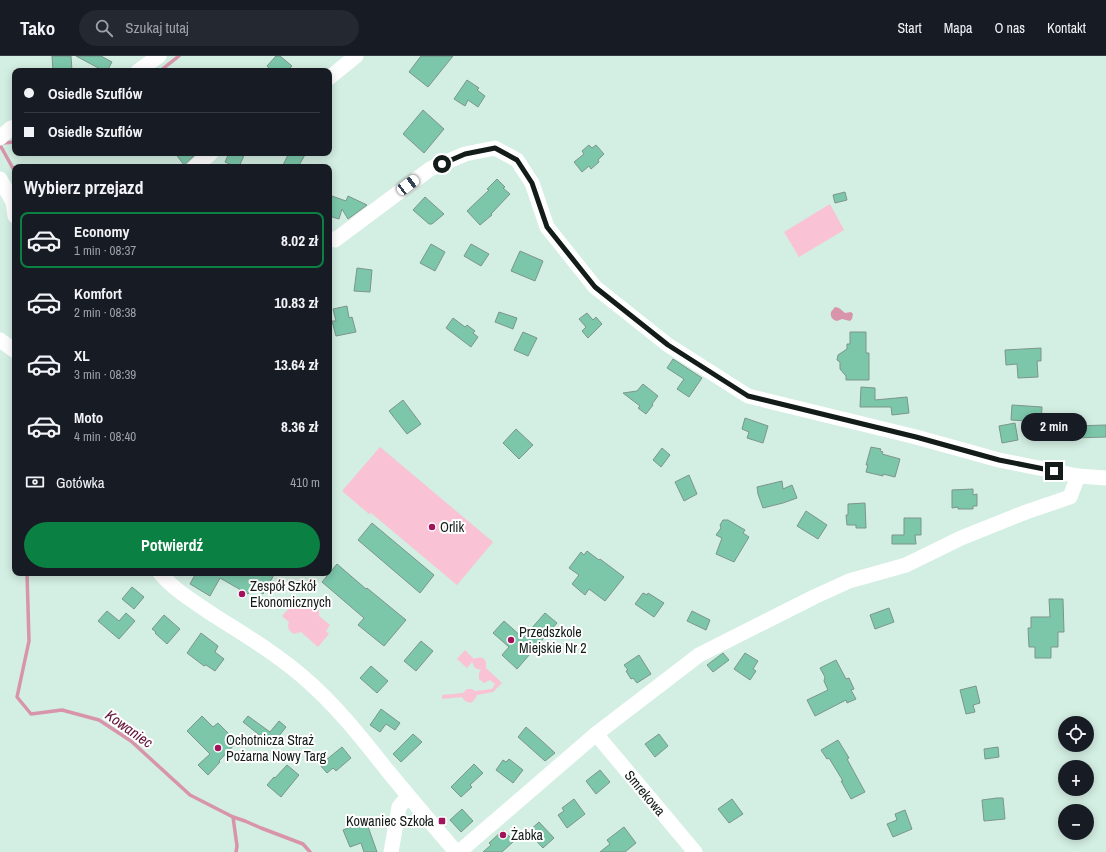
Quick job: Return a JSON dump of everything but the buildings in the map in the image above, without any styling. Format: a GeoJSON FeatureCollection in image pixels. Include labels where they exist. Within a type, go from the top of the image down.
{"type":"FeatureCollection","features":[{"type":"Feature","properties":{"kind":"street"},"geometry":{"type":"LineString","coordinates":[[142,68],[159,56]]}},
{"type":"Feature","properties":{"kind":"street"},"geometry":{"type":"LineString","coordinates":[[332,76],[356,56]]}},
{"type":"Feature","properties":{"kind":"street"},"geometry":{"type":"LineString","coordinates":[[0,138],[12,129]]}},
{"type":"Feature","properties":{"kind":"street"},"geometry":{"type":"LineString","coordinates":[[332,239],[335,240],[430,169],[465,154],[495,148],[517,160],[532,183],[547,227],[595,287],[668,345],[748,396],[916,437],[999,460],[1078,476],[1106,478]]}},
{"type":"Feature","properties":{"kind":"street"},"geometry":{"type":"LineString","coordinates":[[198,164],[208,156]]}},
{"type":"Feature","properties":{"kind":"street"},"geometry":{"type":"LineString","coordinates":[[0,179],[12,200]]}},
{"type":"Feature","properties":{"kind":"street"},"geometry":{"type":"LineString","coordinates":[[163,576],[186,597],[275,654],[304,677],[328,699],[408,796],[457,852],[596,734],[699,655],[850,581],[906,565],[961,538],[1026,512],[1070,497],[1078,476]]}},
{"type":"Feature","properties":{"kind":"street","name":"Smrekowa"},"geometry":{"type":"LineString","coordinates":[[596,734],[695,852]]}},
{"type":"Feature","properties":{"kind":"street"},"geometry":{"type":"LineString","coordinates":[[391,852],[399,807],[408,796]]}},
{"type":"Feature","properties":{"kind":"shaded area"},"geometry":{"type":"Polygon","coordinates":[[[830,204],[844,230],[799,257],[784,232],[830,204]]]}},
{"type":"Feature","properties":{"kind":"shaded area"},"geometry":{"type":"Polygon","coordinates":[[[835,307],[839,308],[845,313],[851,312],[853,314],[852,319],[850,321],[842,319],[837,321],[834,320],[831,312],[835,307]]]}},
{"type":"Feature","properties":{"kind":"shaded area","name":"Orlik"},"geometry":{"type":"Polygon","coordinates":[[[380,447],[493,542],[457,585],[371,513],[369,514],[342,491],[380,447]]]}},
{"type":"Feature","properties":{"kind":"shaded area"},"geometry":{"type":"Polygon","coordinates":[[[297,600],[304,606],[311,604],[315,605],[319,610],[319,616],[330,625],[326,631],[329,634],[318,647],[301,632],[294,634],[289,630],[289,622],[282,616],[297,600]]]}},
{"type":"Feature","properties":{"kind":"shaded area"},"geometry":{"type":"Polygon","coordinates":[[[465,650],[474,659],[480,657],[484,659],[486,662],[486,668],[502,683],[493,692],[477,695],[471,703],[465,701],[462,697],[442,699],[442,695],[463,693],[467,689],[472,689],[475,691],[492,689],[495,684],[490,680],[484,683],[479,679],[479,673],[481,670],[475,668],[472,662],[467,668],[457,659],[465,650]]]}},
{"type":"Feature","properties":{"kind":"waterway"},"geometry":{"type":"LineString","coordinates":[[164,68],[179,56]]}},
{"type":"Feature","properties":{"kind":"waterway"},"geometry":{"type":"LineString","coordinates":[[2,143],[12,142]]}},
{"type":"Feature","properties":{"kind":"waterway","name":"Kowaniec"},"geometry":{"type":"LineString","coordinates":[[0,145],[12,167]]}},
{"type":"Feature","properties":{"kind":"waterway","name":"Kowaniec"},"geometry":{"type":"LineString","coordinates":[[27,576],[29,641],[17,697],[31,714],[62,710],[99,720],[131,741],[190,795],[233,817],[303,844],[310,852]]}},
{"type":"Feature","properties":{"kind":"waterway"},"geometry":{"type":"LineString","coordinates":[[233,817],[237,846],[236,852]]}},
{"type":"Feature","properties":{"kind":"place","name":"Orlik"},"geometry":{"type":"Point","coordinates":[432,527]}},
{"type":"Feature","properties":{"kind":"place","name":"Zespół Szkół Ekonomicznych"},"geometry":{"type":"Point","coordinates":[242,594]}},
{"type":"Feature","properties":{"kind":"place","name":"Przedszkole Miejskie Nr 2"},"geometry":{"type":"Point","coordinates":[511,640]}},
{"type":"Feature","properties":{"kind":"place","name":"Ochotnicza Straż Pożarna Nowy Targ"},"geometry":{"type":"Point","coordinates":[218,748]}},
{"type":"Feature","properties":{"kind":"place","name":"Kowaniec Szkoła"},"geometry":{"type":"Point","coordinates":[442,821]}},
{"type":"Feature","properties":{"kind":"place","name":"Żabka"},"geometry":{"type":"Point","coordinates":[503,835]}},
{"type":"Feature","properties":{"kind":"route"},"geometry":{"type":"LineString","coordinates":[[442,164],[465,154],[495,148],[517,160],[532,183],[547,227],[595,287],[668,345],[748,396],[916,437],[999,460],[1054,471]]}}]}
